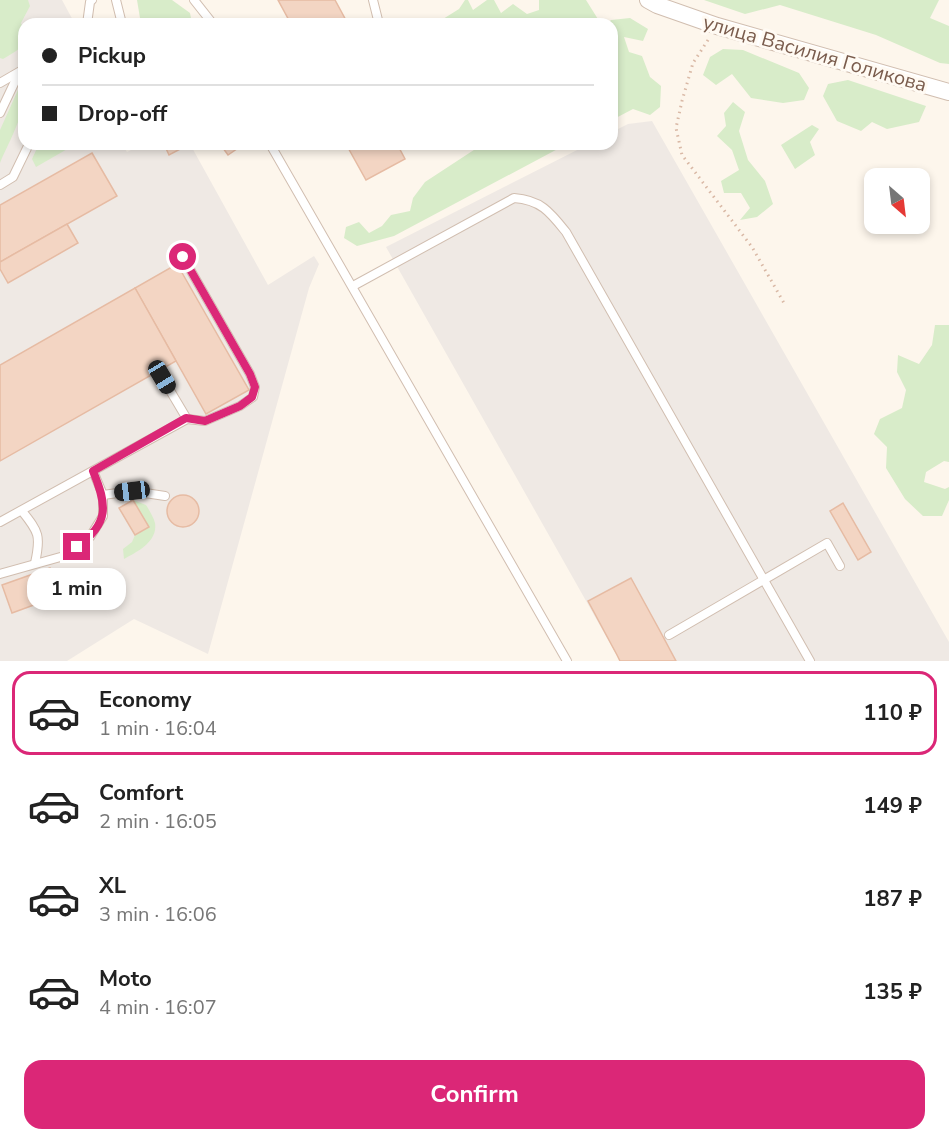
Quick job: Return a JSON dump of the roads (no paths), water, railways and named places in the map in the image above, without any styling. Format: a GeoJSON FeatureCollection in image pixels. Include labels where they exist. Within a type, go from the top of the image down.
{"type":"FeatureCollection","features":[{"type":"Feature","properties":{"kind":"street","name":"улица Василия Голикова"},"geometry":{"type":"LineString","coordinates":[[648,0],[717,26],[949,92]]}},
{"type":"Feature","properties":{"kind":"lane"},"geometry":{"type":"LineString","coordinates":[[88,18],[92,0]]}},
{"type":"Feature","properties":{"kind":"lane"},"geometry":{"type":"LineString","coordinates":[[116,0],[120,18]]}},
{"type":"Feature","properties":{"kind":"lane"},"geometry":{"type":"LineString","coordinates":[[194,0],[208,18]]}},
{"type":"Feature","properties":{"kind":"lane"},"geometry":{"type":"LineString","coordinates":[[373,0],[378,18]]}},
{"type":"Feature","properties":{"kind":"lane"},"geometry":{"type":"LineString","coordinates":[[0,83],[18,73]]}},
{"type":"Feature","properties":{"kind":"lane"},"geometry":{"type":"LineString","coordinates":[[0,113],[18,77]]}},
{"type":"Feature","properties":{"kind":"lane"},"geometry":{"type":"LineString","coordinates":[[0,184],[13,177],[26,150]]}},
{"type":"Feature","properties":{"kind":"lane"},"geometry":{"type":"LineString","coordinates":[[274,150],[567,661]]}},
{"type":"Feature","properties":{"kind":"lane"},"geometry":{"type":"LineString","coordinates":[[353,286],[514,198],[529,199],[549,211],[566,232],[810,661]]}},
{"type":"Feature","properties":{"kind":"lane"},"geometry":{"type":"LineString","coordinates":[[0,522],[186,418],[205,421],[240,406],[252,397],[255,387],[250,374],[183,257]]}},
{"type":"Feature","properties":{"kind":"lane"},"geometry":{"type":"LineString","coordinates":[[162,377],[186,418]]}},
{"type":"Feature","properties":{"kind":"lane"},"geometry":{"type":"LineString","coordinates":[[0,574],[64,556],[90,537],[103,516],[103,495],[93,471]]}},
{"type":"Feature","properties":{"kind":"lane"},"geometry":{"type":"LineString","coordinates":[[103,495],[132,491],[165,496]]}},
{"type":"Feature","properties":{"kind":"lane"},"geometry":{"type":"LineString","coordinates":[[22,511],[34,526],[40,542],[36,563]]}},
{"type":"Feature","properties":{"kind":"lane"},"geometry":{"type":"LineString","coordinates":[[669,635],[827,543],[840,566]]}}]}
